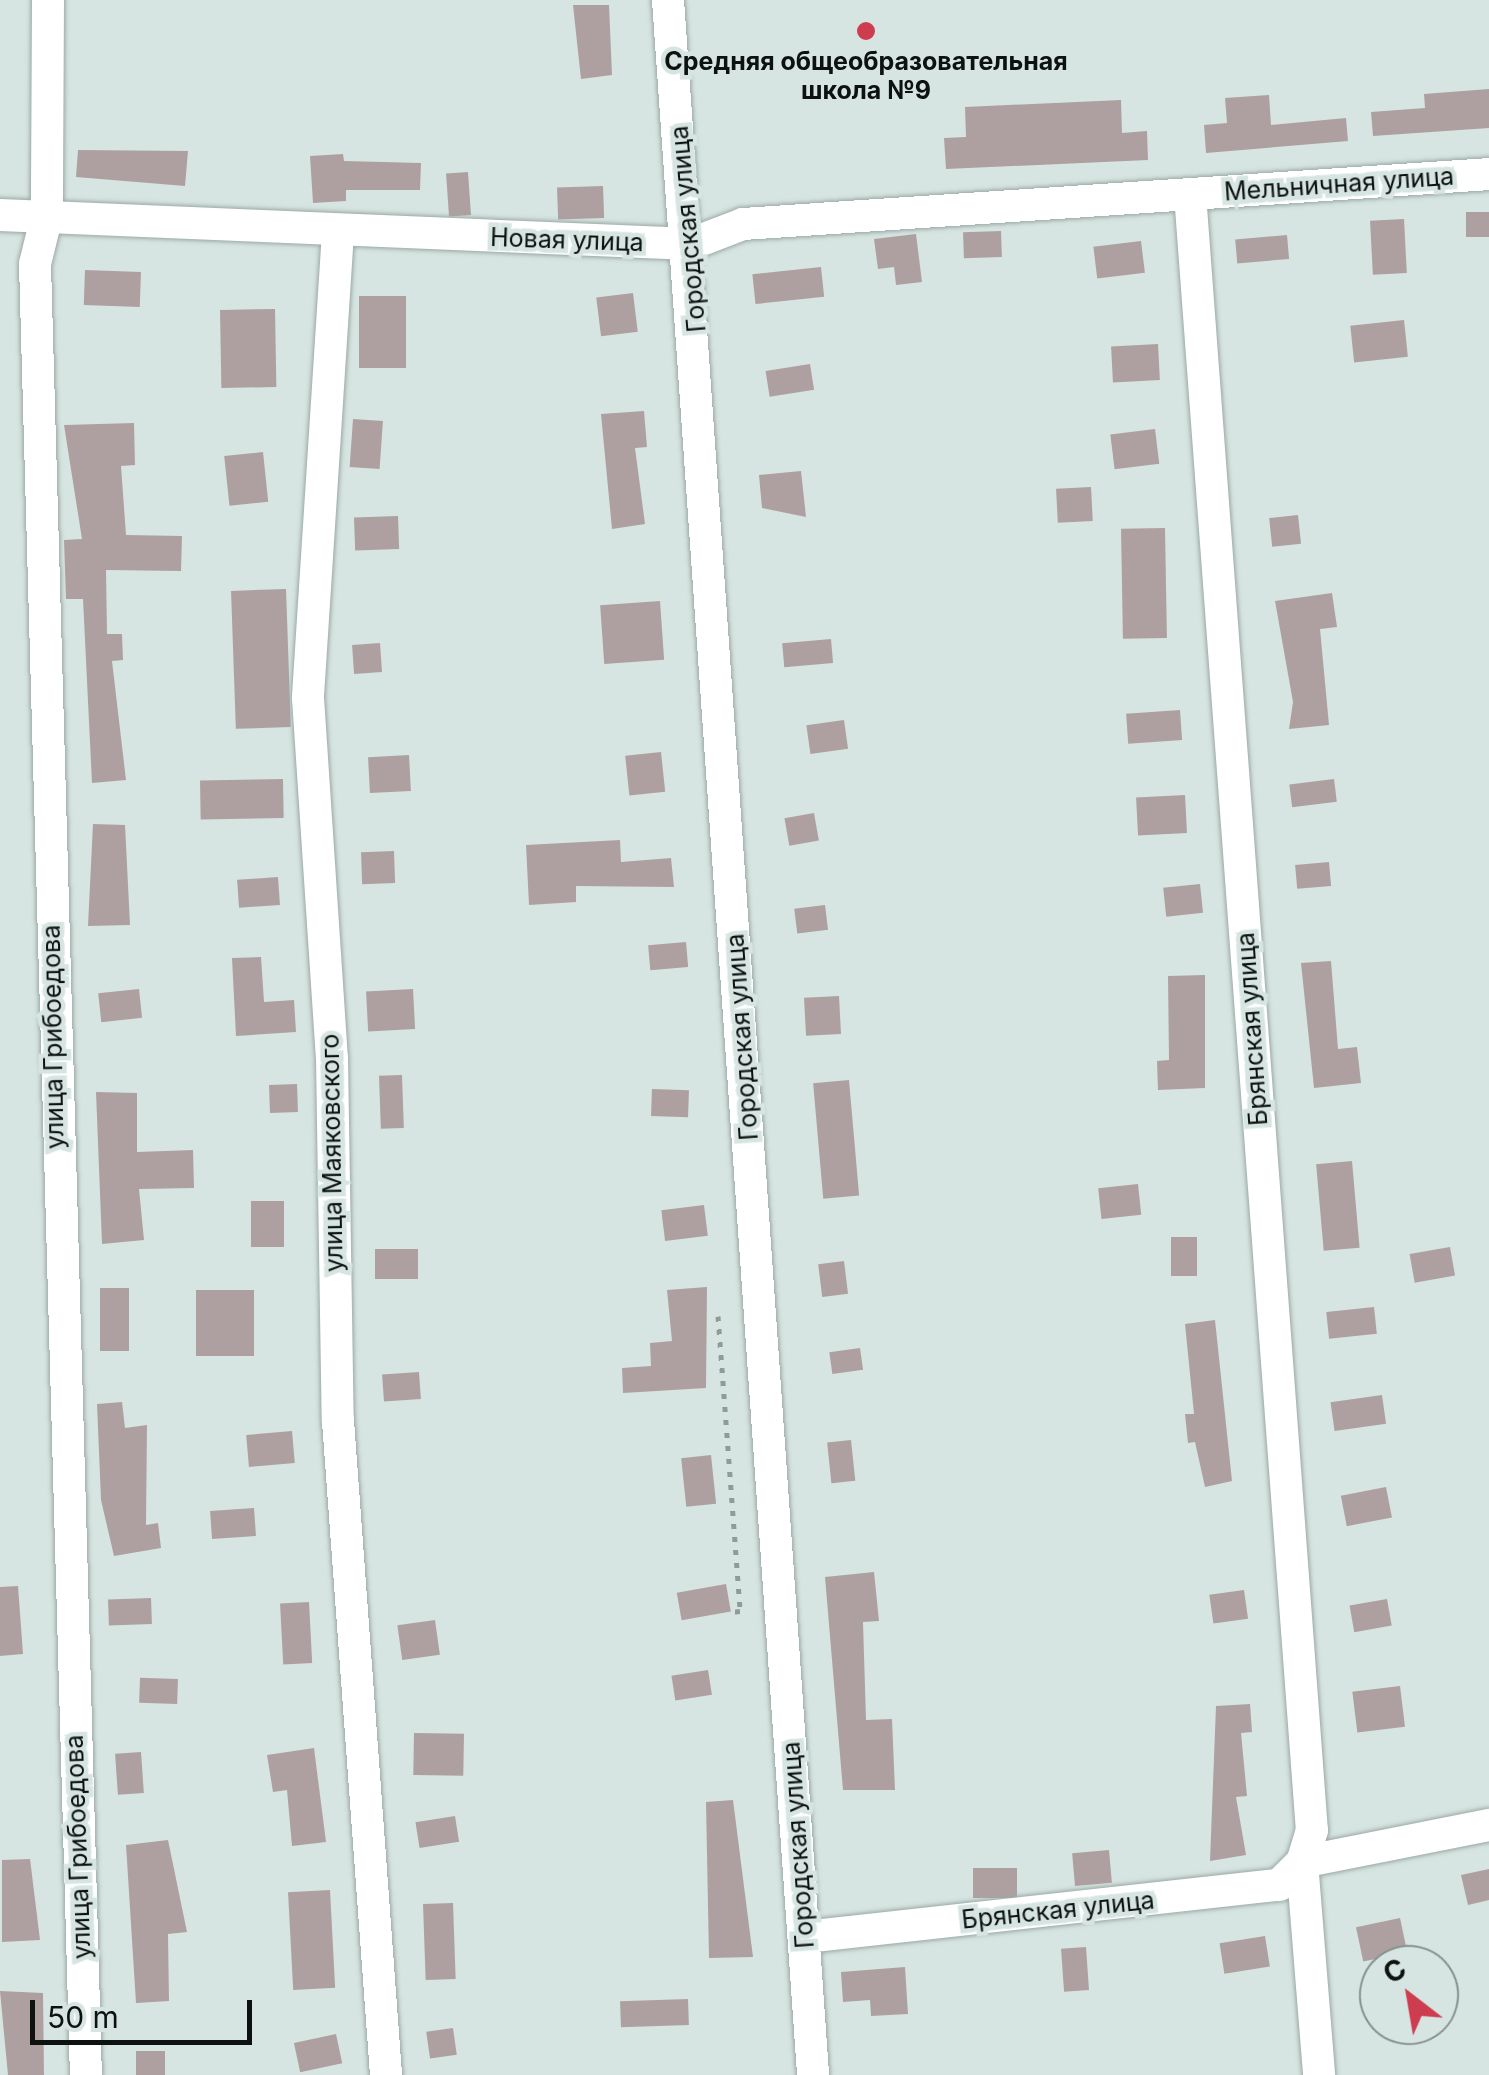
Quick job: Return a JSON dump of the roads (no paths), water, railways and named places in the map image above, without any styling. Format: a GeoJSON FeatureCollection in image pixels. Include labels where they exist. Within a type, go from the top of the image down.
{"type":"FeatureCollection","features":[{"type":"Feature","properties":{"kind":"street","name":"улица Грибоедова"},"geometry":{"type":"LineString","coordinates":[[48,0],[47,215],[35,264],[86,2075]]}},
{"type":"Feature","properties":{"kind":"street","name":"Городская улица"},"geometry":{"type":"LineString","coordinates":[[668,0],[691,244],[813,2075]]}},
{"type":"Feature","properties":{"kind":"street","name":"Мельничная улица"},"geometry":{"type":"LineString","coordinates":[[1190,194],[1489,174]]}},
{"type":"Feature","properties":{"kind":"street","name":"Новая улица"},"geometry":{"type":"LineString","coordinates":[[0,214],[338,232],[691,244],[743,224],[1190,194]]}},
{"type":"Feature","properties":{"kind":"street","name":"Брянская улица"},"geometry":{"type":"LineString","coordinates":[[1190,194],[1312,1830],[1302,1862],[1319,2075]]}},
{"type":"Feature","properties":{"kind":"street","name":"улица Маяковского"},"geometry":{"type":"LineString","coordinates":[[338,232],[308,698],[332,1058],[338,1421],[386,2075]]}},
{"type":"Feature","properties":{"kind":"street"},"geometry":{"type":"LineString","coordinates":[[1302,1862],[1489,1825]]}},
{"type":"Feature","properties":{"kind":"street","name":"Брянская улица"},"geometry":{"type":"LineString","coordinates":[[805,1938],[1280,1885],[1302,1862]]}},
{"type":"Feature","properties":{"kind":"place","name":"Средняя общеобразовательная школа №9"},"geometry":{"type":"Point","coordinates":[866,31]}}]}
